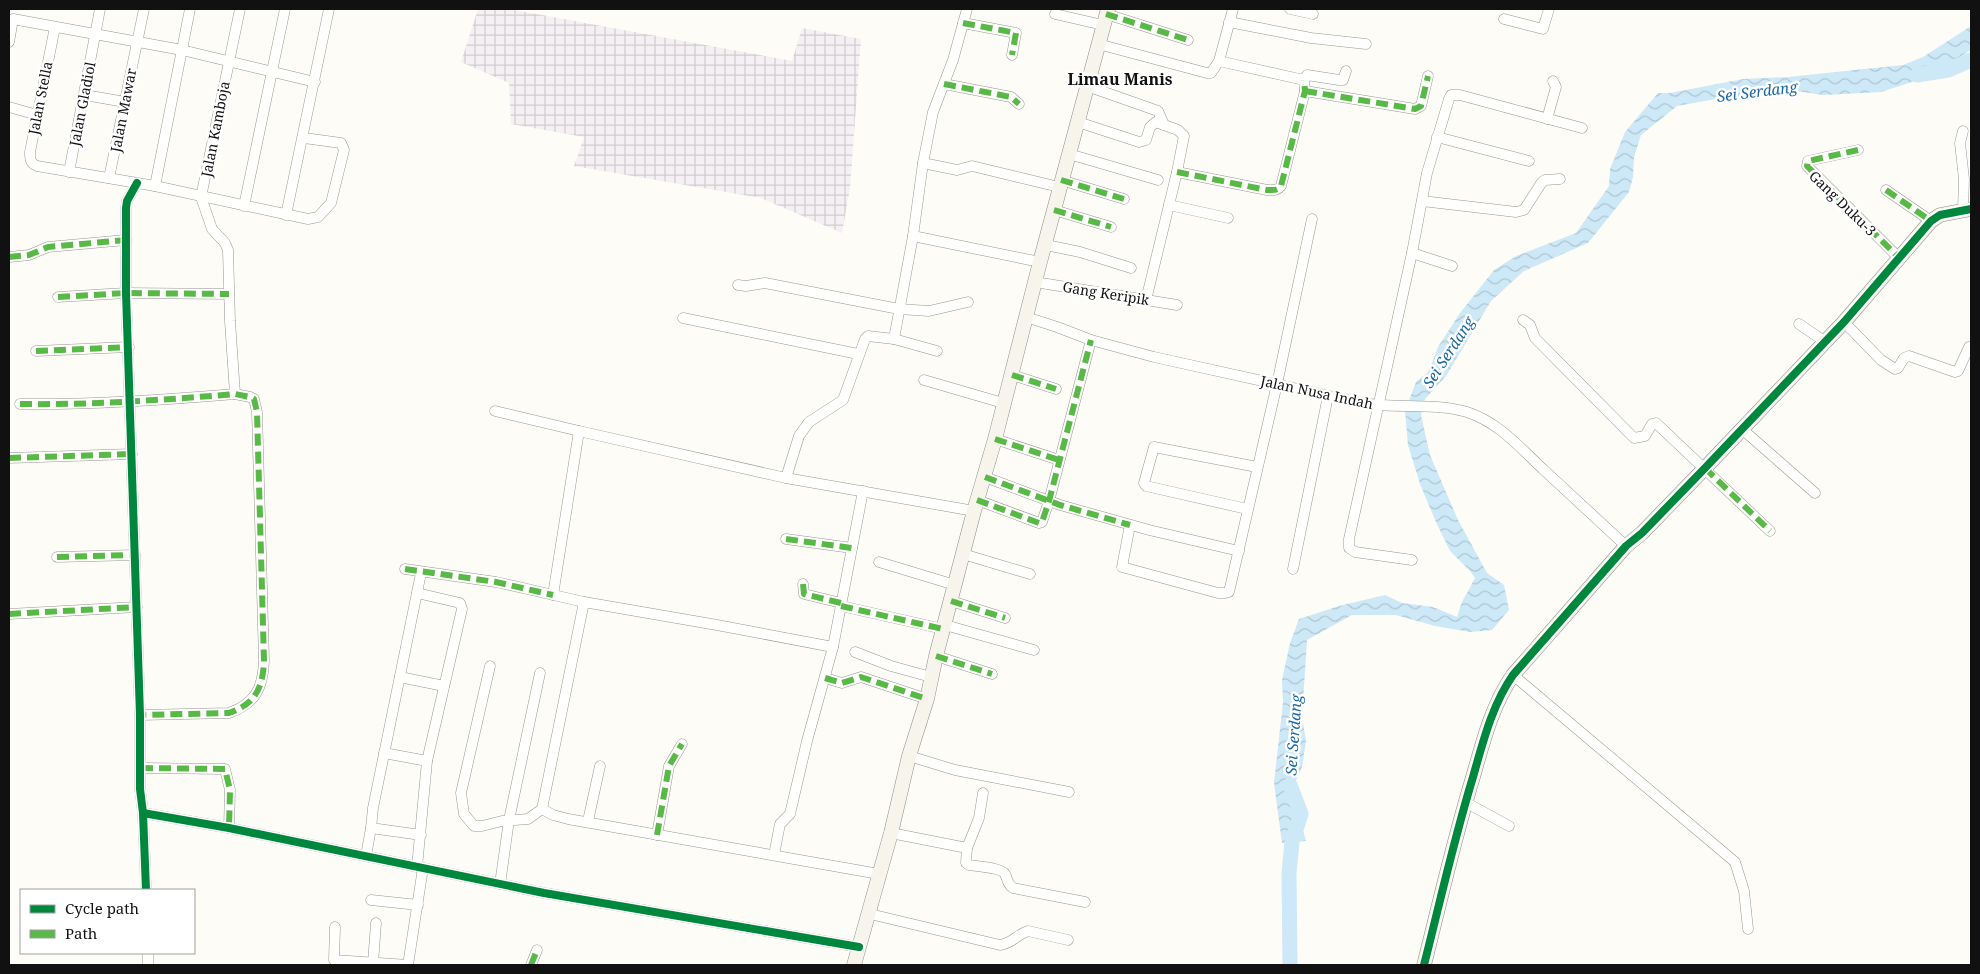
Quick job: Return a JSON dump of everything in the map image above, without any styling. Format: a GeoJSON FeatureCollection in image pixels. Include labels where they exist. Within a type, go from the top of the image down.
{"type":"FeatureCollection","features":[{"type":"Feature","properties":{"kind":"main road"},"geometry":{"type":"LineString","coordinates":[[854,965],[870,914],[909,756],[927,699],[936,656],[1012,375],[1105,16]]}},
{"type":"Feature","properties":{"kind":"main road"},"geometry":{"type":"LineString","coordinates":[[1424,965],[1465,802],[1484,737],[1503,689],[1513,674],[1626,546],[1642,533],[1844,322],[1931,221],[1940,215],[1967,209]]}},
{"type":"Feature","properties":{"kind":"street","name":"Jalan Gladiol"},"geometry":{"type":"LineString","coordinates":[[69,172],[100,9]]}},
{"type":"Feature","properties":{"kind":"street","name":"Jalan Mawar"},"geometry":{"type":"LineString","coordinates":[[109,178],[144,9]]}},
{"type":"Feature","properties":{"kind":"street"},"geometry":{"type":"LineString","coordinates":[[155,186],[190,9]]}},
{"type":"Feature","properties":{"kind":"street","name":"Jalan Kamboja"},"geometry":{"type":"LineString","coordinates":[[201,197],[240,9]]}},
{"type":"Feature","properties":{"kind":"street"},"geometry":{"type":"LineString","coordinates":[[244,206],[285,9]]}},
{"type":"Feature","properties":{"kind":"street"},"geometry":{"type":"LineString","coordinates":[[286,215],[304,138],[329,9]]}},
{"type":"Feature","properties":{"kind":"street"},"geometry":{"type":"LineString","coordinates":[[894,339],[933,112],[944,84],[967,9]]}},
{"type":"Feature","properties":{"kind":"street"},"geometry":{"type":"LineString","coordinates":[[1098,44],[1207,74],[1213,71],[1219,62],[1233,9]]}},
{"type":"Feature","properties":{"kind":"street"},"geometry":{"type":"LineString","coordinates":[[1290,9],[1313,14]]}},
{"type":"Feature","properties":{"kind":"street"},"geometry":{"type":"LineString","coordinates":[[1504,19],[1543,29],[1549,9]]}},
{"type":"Feature","properties":{"kind":"street"},"geometry":{"type":"LineString","coordinates":[[1055,14],[1105,16],[1188,40]]}},
{"type":"Feature","properties":{"kind":"street"},"geometry":{"type":"LineString","coordinates":[[9,42],[13,19],[182,50],[315,82]]}},
{"type":"Feature","properties":{"kind":"street"},"geometry":{"type":"LineString","coordinates":[[1229,22],[1311,38],[1366,44]]}},
{"type":"Feature","properties":{"kind":"street"},"geometry":{"type":"LineString","coordinates":[[962,23],[1016,34],[1012,55]]}},
{"type":"Feature","properties":{"kind":"street","name":"Jalan Stella"},"geometry":{"type":"LineString","coordinates":[[55,27],[30,159],[32,164],[37,166],[69,172]]}},
{"type":"Feature","properties":{"kind":"street"},"geometry":{"type":"LineString","coordinates":[[1219,62],[1304,80]]}},
{"type":"Feature","properties":{"kind":"street"},"geometry":{"type":"LineString","coordinates":[[1177,172],[1267,190],[1275,191],[1279,189],[1282,186],[1305,92],[1304,80],[1308,75],[1343,80],[1346,72]]}},
{"type":"Feature","properties":{"kind":"street"},"geometry":{"type":"LineString","coordinates":[[1305,92],[1415,109],[1421,106],[1428,76]]}},
{"type":"Feature","properties":{"kind":"street"},"geometry":{"type":"LineString","coordinates":[[1547,119],[1556,87],[1553,81]]}},
{"type":"Feature","properties":{"kind":"street"},"geometry":{"type":"LineString","coordinates":[[944,84],[1011,97],[1020,104]]}},
{"type":"Feature","properties":{"kind":"street"},"geometry":{"type":"LineString","coordinates":[[1087,86],[1158,111],[1164,125]]}},
{"type":"Feature","properties":{"kind":"street"},"geometry":{"type":"LineString","coordinates":[[85,95],[125,102]]}},
{"type":"Feature","properties":{"kind":"street"},"geometry":{"type":"LineString","coordinates":[[1412,560],[1355,552],[1349,548],[1349,539],[1369,440],[1383,406],[1422,201],[1437,137],[1451,95],[1460,95],[1582,128]]}},
{"type":"Feature","properties":{"kind":"street"},"geometry":{"type":"LineString","coordinates":[[9,106],[37,115]]}},
{"type":"Feature","properties":{"kind":"street"},"geometry":{"type":"LineString","coordinates":[[1078,122],[1139,142],[1146,140],[1150,127],[1156,122],[1178,130],[1184,136],[1146,300]]}},
{"type":"Feature","properties":{"kind":"street"},"geometry":{"type":"LineString","coordinates":[[1963,131],[1960,143],[1967,209]]}},
{"type":"Feature","properties":{"kind":"street"},"geometry":{"type":"LineString","coordinates":[[1437,137],[1529,161]]}},
{"type":"Feature","properties":{"kind":"street"},"geometry":{"type":"LineString","coordinates":[[69,172],[155,186],[286,215],[312,218],[318,217],[331,203],[344,150],[341,143],[304,138]]}},
{"type":"Feature","properties":{"kind":"street","name":"Gang Duku-3"},"geometry":{"type":"LineString","coordinates":[[1858,150],[1808,161],[1807,166],[1899,258]]}},
{"type":"Feature","properties":{"kind":"street"},"geometry":{"type":"LineString","coordinates":[[1069,154],[1158,180]]}},
{"type":"Feature","properties":{"kind":"street"},"geometry":{"type":"LineString","coordinates":[[923,163],[957,170],[972,166],[1124,199]]}},
{"type":"Feature","properties":{"kind":"street"},"geometry":{"type":"LineString","coordinates":[[1422,201],[1516,212],[1524,210],[1542,182],[1560,179]]}},
{"type":"Feature","properties":{"kind":"street"},"geometry":{"type":"LineString","coordinates":[[137,183],[127,201],[126,293],[137,607],[140,789],[143,813],[146,889]]}},
{"type":"Feature","properties":{"kind":"street"},"geometry":{"type":"LineString","coordinates":[[1886,190],[1931,221]]}},
{"type":"Feature","properties":{"kind":"street"},"geometry":{"type":"LineString","coordinates":[[201,197],[212,229],[225,243],[228,250],[236,394]]}},
{"type":"Feature","properties":{"kind":"street"},"geometry":{"type":"LineString","coordinates":[[1168,205],[1228,218]]}},
{"type":"Feature","properties":{"kind":"street"},"geometry":{"type":"LineString","coordinates":[[1054,210],[1111,227]]}},
{"type":"Feature","properties":{"kind":"street"},"geometry":{"type":"LineString","coordinates":[[1130,525],[1122,567],[1218,593],[1229,592],[1277,384],[1312,219]]}},
{"type":"Feature","properties":{"kind":"street"},"geometry":{"type":"LineString","coordinates":[[913,236],[1040,262]]}},
{"type":"Feature","properties":{"kind":"street"},"geometry":{"type":"LineString","coordinates":[[9,257],[29,255],[48,247],[126,240]]}},
{"type":"Feature","properties":{"kind":"street"},"geometry":{"type":"LineString","coordinates":[[1046,245],[1080,252],[1131,268]]}},
{"type":"Feature","properties":{"kind":"street"},"geometry":{"type":"LineString","coordinates":[[1412,253],[1452,266]]}},
{"type":"Feature","properties":{"kind":"street","name":"Gang Keripik"},"geometry":{"type":"LineString","coordinates":[[1035,282],[1177,305]]}},
{"type":"Feature","properties":{"kind":"street"},"geometry":{"type":"LineString","coordinates":[[738,285],[746,286],[765,283],[898,309],[929,311],[968,302]]}},
{"type":"Feature","properties":{"kind":"street"},"geometry":{"type":"LineString","coordinates":[[58,297],[126,293],[229,294]]}},
{"type":"Feature","properties":{"kind":"street","name":"Jalan Nusa Indah"},"geometry":{"type":"LineString","coordinates":[[1026,317],[1057,326],[1091,340],[1154,357],[1328,396],[1383,406],[1443,407],[1466,412],[1484,419],[1503,430],[1626,546]]}},
{"type":"Feature","properties":{"kind":"street"},"geometry":{"type":"LineString","coordinates":[[683,318],[858,354]]}},
{"type":"Feature","properties":{"kind":"street"},"geometry":{"type":"LineString","coordinates":[[1523,320],[1530,325],[1535,338],[1634,438],[1645,436],[1652,424],[1656,423],[1770,531]]}},
{"type":"Feature","properties":{"kind":"street"},"geometry":{"type":"LineString","coordinates":[[1844,322],[1882,360],[1895,369],[1898,368],[1904,358],[1909,356],[1955,372],[1958,371],[1969,347]]}},
{"type":"Feature","properties":{"kind":"street"},"geometry":{"type":"LineString","coordinates":[[1799,324],[1824,341]]}},
{"type":"Feature","properties":{"kind":"street"},"geometry":{"type":"LineString","coordinates":[[786,478],[796,444],[804,428],[813,418],[843,400],[858,354],[868,336],[894,339],[937,350]]}},
{"type":"Feature","properties":{"kind":"street"},"geometry":{"type":"LineString","coordinates":[[495,411],[579,432],[786,478],[976,506],[1040,523],[1049,501],[1091,340]]}},
{"type":"Feature","properties":{"kind":"street"},"geometry":{"type":"LineString","coordinates":[[36,351],[129,347]]}},
{"type":"Feature","properties":{"kind":"street"},"geometry":{"type":"LineString","coordinates":[[1012,375],[1056,389]]}},
{"type":"Feature","properties":{"kind":"street"},"geometry":{"type":"LineString","coordinates":[[924,380],[1003,403]]}},
{"type":"Feature","properties":{"kind":"street"},"geometry":{"type":"LineString","coordinates":[[20,404],[63,405],[130,402],[236,394],[250,396],[254,399],[257,412],[264,661],[264,674],[260,688],[242,708],[229,713],[140,715]]}},
{"type":"Feature","properties":{"kind":"street"},"geometry":{"type":"LineString","coordinates":[[1294,569],[1328,396]]}},
{"type":"Feature","properties":{"kind":"street"},"geometry":{"type":"LineString","coordinates":[[1742,429],[1815,493]]}},
{"type":"Feature","properties":{"kind":"street"},"geometry":{"type":"LineString","coordinates":[[553,594],[579,432]]}},
{"type":"Feature","properties":{"kind":"street"},"geometry":{"type":"LineString","coordinates":[[995,439],[1059,460]]}},
{"type":"Feature","properties":{"kind":"street"},"geometry":{"type":"LineString","coordinates":[[1248,509],[1189,497],[1146,486],[1144,483],[1154,447],[1257,467]]}},
{"type":"Feature","properties":{"kind":"street"},"geometry":{"type":"LineString","coordinates":[[9,458],[132,454]]}},
{"type":"Feature","properties":{"kind":"street"},"geometry":{"type":"LineString","coordinates":[[985,477],[1049,501],[1130,525],[1239,551]]}},
{"type":"Feature","properties":{"kind":"street"},"geometry":{"type":"LineString","coordinates":[[774,855],[780,824],[790,814],[807,742],[833,648],[864,491]]}},
{"type":"Feature","properties":{"kind":"street"},"geometry":{"type":"LineString","coordinates":[[786,539],[852,548]]}},
{"type":"Feature","properties":{"kind":"street"},"geometry":{"type":"LineString","coordinates":[[58,558],[135,554]]}},
{"type":"Feature","properties":{"kind":"street"},"geometry":{"type":"LineString","coordinates":[[963,554],[1030,574]]}},
{"type":"Feature","properties":{"kind":"street"},"geometry":{"type":"LineString","coordinates":[[879,562],[955,585]]}},
{"type":"Feature","properties":{"kind":"street"},"geometry":{"type":"LineString","coordinates":[[405,569],[496,582],[584,602],[717,624],[833,648]]}},
{"type":"Feature","properties":{"kind":"street"},"geometry":{"type":"LineString","coordinates":[[366,856],[384,753],[420,578]]}},
{"type":"Feature","properties":{"kind":"street"},"geometry":{"type":"LineString","coordinates":[[803,584],[804,594],[1034,650]]}},
{"type":"Feature","properties":{"kind":"street"},"geometry":{"type":"LineString","coordinates":[[335,927],[334,960],[408,965],[418,906],[427,761],[462,609],[460,603],[417,593]]}},
{"type":"Feature","properties":{"kind":"street"},"geometry":{"type":"LineString","coordinates":[[951,600],[1005,618]]}},
{"type":"Feature","properties":{"kind":"street"},"geometry":{"type":"LineString","coordinates":[[490,666],[461,800],[465,817],[474,826],[509,820],[528,820],[542,809],[584,602]]}},
{"type":"Feature","properties":{"kind":"street"},"geometry":{"type":"LineString","coordinates":[[9,614],[137,607]]}},
{"type":"Feature","properties":{"kind":"street"},"geometry":{"type":"LineString","coordinates":[[855,652],[891,666],[931,677]]}},
{"type":"Feature","properties":{"kind":"street"},"geometry":{"type":"LineString","coordinates":[[936,656],[992,674]]}},
{"type":"Feature","properties":{"kind":"street"},"geometry":{"type":"LineString","coordinates":[[500,884],[509,820],[540,673]]}},
{"type":"Feature","properties":{"kind":"street"},"geometry":{"type":"LineString","coordinates":[[1513,674],[1735,862],[1744,891],[1748,929]]}},
{"type":"Feature","properties":{"kind":"street"},"geometry":{"type":"LineString","coordinates":[[400,677],[444,686]]}},
{"type":"Feature","properties":{"kind":"street"},"geometry":{"type":"LineString","coordinates":[[825,678],[842,683],[861,678],[927,699]]}},
{"type":"Feature","properties":{"kind":"street"},"geometry":{"type":"LineString","coordinates":[[657,835],[670,766],[682,744]]}},
{"type":"Feature","properties":{"kind":"street"},"geometry":{"type":"LineString","coordinates":[[384,753],[427,761]]}},
{"type":"Feature","properties":{"kind":"street"},"geometry":{"type":"LineString","coordinates":[[909,756],[955,770],[1069,792]]}},
{"type":"Feature","properties":{"kind":"street"},"geometry":{"type":"LineString","coordinates":[[588,821],[600,766]]}},
{"type":"Feature","properties":{"kind":"street"},"geometry":{"type":"LineString","coordinates":[[141,768],[225,768],[230,790],[229,828]]}},
{"type":"Feature","properties":{"kind":"street"},"geometry":{"type":"LineString","coordinates":[[983,793],[979,818],[967,848],[966,863],[1001,870],[1013,888],[1085,902]]}},
{"type":"Feature","properties":{"kind":"street"},"geometry":{"type":"LineString","coordinates":[[1465,802],[1509,826]]}},
{"type":"Feature","properties":{"kind":"street"},"geometry":{"type":"LineString","coordinates":[[542,809],[553,815],[879,874]]}},
{"type":"Feature","properties":{"kind":"street"},"geometry":{"type":"LineString","coordinates":[[143,813],[229,828],[500,884],[859,947]]}},
{"type":"Feature","properties":{"kind":"street"},"geometry":{"type":"LineString","coordinates":[[371,828],[421,835]]}},
{"type":"Feature","properties":{"kind":"street"},"geometry":{"type":"LineString","coordinates":[[891,833],[967,848]]}},
{"type":"Feature","properties":{"kind":"street"},"geometry":{"type":"LineString","coordinates":[[371,900],[418,906]]}},
{"type":"Feature","properties":{"kind":"street"},"geometry":{"type":"LineString","coordinates":[[870,914],[1000,945],[1008,944],[1028,931],[1068,940]]}},
{"type":"Feature","properties":{"kind":"street"},"geometry":{"type":"LineString","coordinates":[[373,963],[376,923]]}},
{"type":"Feature","properties":{"kind":"street"},"geometry":{"type":"LineString","coordinates":[[531,965],[537,950]]}},
{"type":"Feature","properties":{"kind":"shaded area"},"geometry":{"type":"Polygon","coordinates":[[[478,9],[509,9],[792,61],[802,28],[861,39],[850,188],[842,233],[761,198],[574,166],[584,137],[511,124],[509,83],[461,62],[478,9]]]}},
{"type":"Feature","properties":{"kind":"water"},"geometry":{"type":"Polygon","coordinates":[[[1971,26],[1971,50],[1927,77],[1881,92],[1823,95],[1789,90],[1727,97],[1677,106],[1641,135],[1634,157],[1633,177],[1629,192],[1588,243],[1524,271],[1491,301],[1446,376],[1425,399],[1421,415],[1430,455],[1458,520],[1487,573],[1504,585],[1509,610],[1492,630],[1470,632],[1435,626],[1396,615],[1352,615],[1307,640],[1302,717],[1306,741],[1302,767],[1294,785],[1298,812],[1306,841],[1282,843],[1274,783],[1283,702],[1282,680],[1290,643],[1299,619],[1339,606],[1385,595],[1402,603],[1433,607],[1457,617],[1462,602],[1475,578],[1450,551],[1420,484],[1408,445],[1405,411],[1416,382],[1429,371],[1438,347],[1460,313],[1494,270],[1516,256],[1576,233],[1609,186],[1610,169],[1625,132],[1658,93],[1670,93],[1743,79],[1788,77],[1903,65],[1923,57],[1971,26]]]}},
{"type":"Feature","properties":{"kind":"waterway","name":"Sei Serdang"},"geometry":{"type":"LineString","coordinates":[[1917,75],[1948,70],[1971,60]]}},
{"type":"Feature","properties":{"kind":"waterway","name":"Sei Serdang"},"geometry":{"type":"LineString","coordinates":[[1290,785],[1301,814],[1292,842],[1289,873],[1290,965]]}},
{"type":"Feature","properties":{"kind":"marked path"},"geometry":{"type":"LineString","coordinates":[[1106,14],[1188,40]]}},
{"type":"Feature","properties":{"kind":"marked path"},"geometry":{"type":"LineString","coordinates":[[963,23],[1016,33],[1012,55]]}},
{"type":"Feature","properties":{"kind":"marked path"},"geometry":{"type":"LineString","coordinates":[[1305,91],[1415,109],[1421,106],[1428,76]]}},
{"type":"Feature","properties":{"kind":"marked path"},"geometry":{"type":"LineString","coordinates":[[1177,172],[1267,190],[1278,189],[1281,186],[1305,91],[1304,80]]}},
{"type":"Feature","properties":{"kind":"marked path"},"geometry":{"type":"LineString","coordinates":[[944,84],[1011,97],[1019,104]]}},
{"type":"Feature","properties":{"kind":"marked path"},"geometry":{"type":"LineString","coordinates":[[1858,150],[1808,161],[1807,166],[1899,258]]}},
{"type":"Feature","properties":{"kind":"marked path"},"geometry":{"type":"LineString","coordinates":[[1061,180],[1124,199]]}},
{"type":"Feature","properties":{"kind":"marked path"},"geometry":{"type":"LineString","coordinates":[[1886,190],[1931,221]]}},
{"type":"Feature","properties":{"kind":"marked path"},"geometry":{"type":"LineString","coordinates":[[1054,210],[1111,227]]}},
{"type":"Feature","properties":{"kind":"marked path"},"geometry":{"type":"LineString","coordinates":[[9,257],[29,255],[48,247],[126,240]]}},
{"type":"Feature","properties":{"kind":"marked path"},"geometry":{"type":"LineString","coordinates":[[58,297],[126,293],[229,294]]}},
{"type":"Feature","properties":{"kind":"marked path"},"geometry":{"type":"LineString","coordinates":[[977,500],[1039,523],[1042,522],[1091,340]]}},
{"type":"Feature","properties":{"kind":"marked path"},"geometry":{"type":"LineString","coordinates":[[36,351],[129,347]]}},
{"type":"Feature","properties":{"kind":"marked path"},"geometry":{"type":"LineString","coordinates":[[1012,375],[1056,389]]}},
{"type":"Feature","properties":{"kind":"marked path"},"geometry":{"type":"LineString","coordinates":[[20,404],[128,402],[235,394],[254,399],[257,412],[264,661],[262,679],[256,694],[251,700],[229,713],[140,715]]}},
{"type":"Feature","properties":{"kind":"marked path"},"geometry":{"type":"LineString","coordinates":[[995,439],[1059,460]]}},
{"type":"Feature","properties":{"kind":"marked path"},"geometry":{"type":"LineString","coordinates":[[9,458],[132,454]]}},
{"type":"Feature","properties":{"kind":"marked path"},"geometry":{"type":"LineString","coordinates":[[1705,468],[1770,531]]}},
{"type":"Feature","properties":{"kind":"marked path"},"geometry":{"type":"LineString","coordinates":[[985,477],[1060,505],[1130,525]]}},
{"type":"Feature","properties":{"kind":"marked path"},"geometry":{"type":"LineString","coordinates":[[786,539],[852,548]]}},
{"type":"Feature","properties":{"kind":"marked path"},"geometry":{"type":"LineString","coordinates":[[57,557],[135,555]]}},
{"type":"Feature","properties":{"kind":"marked path"},"geometry":{"type":"LineString","coordinates":[[405,569],[496,582],[553,595]]}},
{"type":"Feature","properties":{"kind":"marked path"},"geometry":{"type":"LineString","coordinates":[[803,584],[804,594],[841,603]]}},
{"type":"Feature","properties":{"kind":"marked path"},"geometry":{"type":"LineString","coordinates":[[951,601],[1005,618]]}},
{"type":"Feature","properties":{"kind":"marked path"},"geometry":{"type":"LineString","coordinates":[[841,606],[943,629]]}},
{"type":"Feature","properties":{"kind":"marked path"},"geometry":{"type":"LineString","coordinates":[[9,614],[137,607]]}},
{"type":"Feature","properties":{"kind":"marked path"},"geometry":{"type":"LineString","coordinates":[[936,656],[992,674]]}},
{"type":"Feature","properties":{"kind":"marked path"},"geometry":{"type":"LineString","coordinates":[[825,678],[842,683],[861,677],[927,699]]}},
{"type":"Feature","properties":{"kind":"marked path"},"geometry":{"type":"LineString","coordinates":[[657,835],[669,766],[682,744]]}},
{"type":"Feature","properties":{"kind":"marked path"},"geometry":{"type":"LineString","coordinates":[[141,768],[225,769],[230,790],[229,828]]}},
{"type":"Feature","properties":{"kind":"marked path"},"geometry":{"type":"LineString","coordinates":[[531,965],[537,950]]}},
{"type":"Feature","properties":{"kind":"cycle path"},"geometry":{"type":"LineString","coordinates":[[137,183],[127,201],[126,208],[126,293],[140,715],[140,789],[143,813],[146,889]]}},
{"type":"Feature","properties":{"kind":"cycle path"},"geometry":{"type":"LineString","coordinates":[[1424,965],[1460,824],[1485,737],[1499,699],[1513,675],[1626,546],[1642,533],[1844,322],[1931,221],[1940,215],[1971,209]]}},
{"type":"Feature","properties":{"kind":"cycle path"},"geometry":{"type":"LineString","coordinates":[[143,813],[229,828],[544,893],[859,947]]}},
{"type":"Feature","properties":{"kind":"district","name":"Limau Manis"},"geometry":{"type":"Point","coordinates":[1120,79]}}]}
